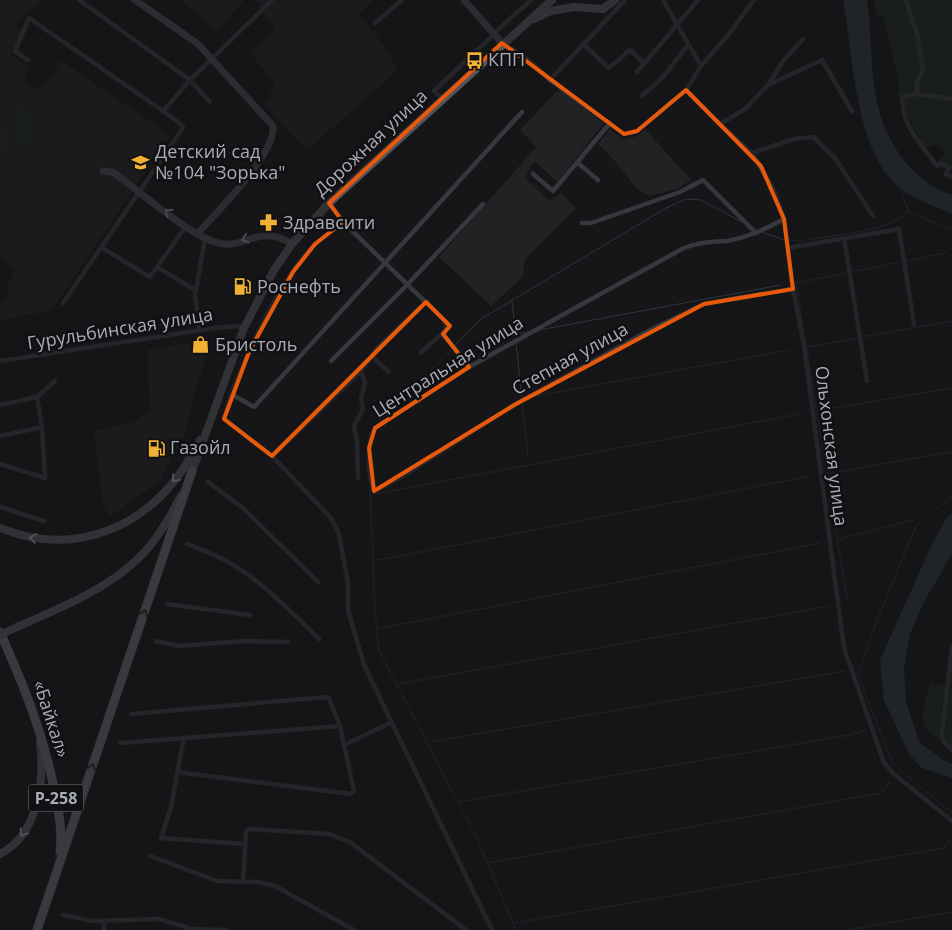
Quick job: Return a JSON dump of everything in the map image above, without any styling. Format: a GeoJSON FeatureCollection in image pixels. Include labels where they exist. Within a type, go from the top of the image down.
{"type":"FeatureCollection","features":[{"type":"Feature","properties":{"kind":"highway"},"geometry":{"type":"LineString","coordinates":[[53,879],[192,471]]}},
{"type":"Feature","properties":{"kind":"highway","name":"«Байкал»"},"geometry":{"type":"LineString","coordinates":[[0,634],[37,718],[47,752],[59,812],[60,848],[53,879]]}},
{"type":"Feature","properties":{"kind":"highway","name":"Р-258"},"geometry":{"type":"LineString","coordinates":[[37,930],[53,879]]}},
{"type":"Feature","properties":{"kind":"main road"},"geometry":{"type":"LineString","coordinates":[[583,0],[586,6],[593,10]]}},
{"type":"Feature","properties":{"kind":"main road"},"geometry":{"type":"LineString","coordinates":[[523,24],[558,9],[574,7],[593,10],[602,9],[615,0]]}},
{"type":"Feature","properties":{"kind":"main road","name":"Дорожная улица"},"geometry":{"type":"LineString","coordinates":[[0,634],[81,597],[124,570],[155,540],[169,518],[192,471],[244,328],[274,270],[292,244],[329,203],[550,1]]}},
{"type":"Feature","properties":{"kind":"main road"},"geometry":{"type":"LineString","coordinates":[[0,528],[25,538],[70,540],[98,534],[134,518],[151,506],[179,476],[210,423]]}},
{"type":"Feature","properties":{"kind":"main road"},"geometry":{"type":"LineString","coordinates":[[0,854],[12,847],[22,836],[34,811],[41,750],[37,718]]}},
{"type":"Feature","properties":{"kind":"street"},"geometry":{"type":"LineString","coordinates":[[79,0],[190,80],[210,102]]}},
{"type":"Feature","properties":{"kind":"street"},"geometry":{"type":"LineString","coordinates":[[136,0],[198,44],[270,121],[273,131],[268,145],[249,174],[197,234]]}},
{"type":"Feature","properties":{"kind":"street"},"geometry":{"type":"LineString","coordinates":[[163,111],[190,80],[272,0]]}},
{"type":"Feature","properties":{"kind":"street"},"geometry":{"type":"LineString","coordinates":[[375,23],[402,0]]}},
{"type":"Feature","properties":{"kind":"street"},"geometry":{"type":"LineString","coordinates":[[464,0],[492,36],[524,56],[550,80],[624,134],[637,131],[686,90],[701,66],[730,34],[754,0]]}},
{"type":"Feature","properties":{"kind":"street"},"geometry":{"type":"LineString","coordinates":[[443,99],[434,91],[531,0]]}},
{"type":"Feature","properties":{"kind":"street"},"geometry":{"type":"LineString","coordinates":[[550,80],[625,0]]}},
{"type":"Feature","properties":{"kind":"street"},"geometry":{"type":"LineString","coordinates":[[663,0],[701,66]]}},
{"type":"Feature","properties":{"kind":"street"},"geometry":{"type":"LineString","coordinates":[[637,72],[698,0]]}},
{"type":"Feature","properties":{"kind":"street"},"geometry":{"type":"LineString","coordinates":[[906,0],[917,34],[923,70],[917,82],[917,94]]}},
{"type":"Feature","properties":{"kind":"street"},"geometry":{"type":"LineString","coordinates":[[28,60],[14,51],[29,18],[182,125],[163,160],[139,191],[63,303]]}},
{"type":"Feature","properties":{"kind":"street"},"geometry":{"type":"LineString","coordinates":[[720,124],[745,109],[768,85],[783,61],[803,39]]}},
{"type":"Feature","properties":{"kind":"street"},"geometry":{"type":"LineString","coordinates":[[583,44],[609,68],[630,50],[644,63]]}},
{"type":"Feature","properties":{"kind":"street"},"geometry":{"type":"LineString","coordinates":[[642,96],[663,77],[688,45]]}},
{"type":"Feature","properties":{"kind":"street"},"geometry":{"type":"LineString","coordinates":[[768,85],[822,60],[852,111]]}},
{"type":"Feature","properties":{"kind":"street","name":"Ольхонская улица"},"geometry":{"type":"LineString","coordinates":[[686,90],[752,153],[774,192],[784,219],[792,289],[804,344],[844,648],[881,758],[895,774],[952,821]]}},
{"type":"Feature","properties":{"kind":"street"},"geometry":{"type":"LineString","coordinates":[[952,99],[917,94],[902,97],[902,114],[924,152],[937,166],[941,163],[949,168],[946,174],[952,177]]}},
{"type":"Feature","properties":{"kind":"street"},"geometry":{"type":"LineString","coordinates":[[231,394],[254,407],[383,262],[522,112]]}},
{"type":"Feature","properties":{"kind":"street"},"geometry":{"type":"LineString","coordinates":[[533,174],[552,191],[578,163],[610,123]]}},
{"type":"Feature","properties":{"kind":"street"},"geometry":{"type":"LineString","coordinates":[[752,153],[794,139],[813,136],[835,158],[873,216]]}},
{"type":"Feature","properties":{"kind":"street"},"geometry":{"type":"LineString","coordinates":[[578,163],[598,180]]}},
{"type":"Feature","properties":{"kind":"street"},"geometry":{"type":"LineString","coordinates":[[103,171],[113,172],[205,239],[226,244],[267,235],[285,239],[292,244]]}},
{"type":"Feature","properties":{"kind":"street"},"geometry":{"type":"LineString","coordinates":[[582,223],[590,223],[680,192],[703,180],[756,233]]}},
{"type":"Feature","properties":{"kind":"street"},"geometry":{"type":"LineString","coordinates":[[329,203],[343,222],[446,322],[443,334],[422,352]]}},
{"type":"Feature","properties":{"kind":"street"},"geometry":{"type":"LineString","coordinates":[[331,361],[407,285],[483,204]]}},
{"type":"Feature","properties":{"kind":"street","name":"Центральная улица"},"geometry":{"type":"LineString","coordinates":[[377,491],[373,490],[369,448],[371,433],[375,428],[469,367],[667,256],[694,243],[727,240],[756,233],[784,219]]}},
{"type":"Feature","properties":{"kind":"street"},"geometry":{"type":"LineString","coordinates":[[343,222],[315,244],[293,272],[249,352],[231,394],[224,419],[272,456],[331,518],[339,534],[348,583],[348,610],[364,665],[390,723],[443,826],[492,930]]}},
{"type":"Feature","properties":{"kind":"street"},"geometry":{"type":"LineString","coordinates":[[101,247],[150,277],[186,226]]}},
{"type":"Feature","properties":{"kind":"street"},"geometry":{"type":"LineString","coordinates":[[788,248],[895,228],[900,230],[914,324]]}},
{"type":"Feature","properties":{"kind":"street"},"geometry":{"type":"LineString","coordinates":[[844,238],[867,381]]}},
{"type":"Feature","properties":{"kind":"street"},"geometry":{"type":"LineString","coordinates":[[200,330],[195,290],[205,239]]}},
{"type":"Feature","properties":{"kind":"street"},"geometry":{"type":"LineString","coordinates":[[157,267],[195,290]]}},
{"type":"Feature","properties":{"kind":"street","name":"Степная улица"},"geometry":{"type":"LineString","coordinates":[[377,491],[516,404],[652,329],[704,304],[792,289]]}},
{"type":"Feature","properties":{"kind":"street"},"geometry":{"type":"LineString","coordinates":[[272,456],[361,371],[372,356],[426,302]]}},
{"type":"Feature","properties":{"kind":"street","name":"Гурульбинская улица"},"geometry":{"type":"LineString","coordinates":[[0,361],[200,330],[237,326],[244,328]]}},
{"type":"Feature","properties":{"kind":"street"},"geometry":{"type":"LineString","coordinates":[[443,334],[469,367]]}},
{"type":"Feature","properties":{"kind":"street"},"geometry":{"type":"LineString","coordinates":[[372,356],[388,372]]}},
{"type":"Feature","properties":{"kind":"street"},"geometry":{"type":"LineString","coordinates":[[358,478],[357,441],[354,426],[363,409],[361,398],[365,382],[361,371]]}},
{"type":"Feature","properties":{"kind":"street"},"geometry":{"type":"LineString","coordinates":[[0,405],[37,397],[55,381]]}},
{"type":"Feature","properties":{"kind":"street"},"geometry":{"type":"LineString","coordinates":[[0,464],[44,478],[42,427],[37,397]]}},
{"type":"Feature","properties":{"kind":"street"},"geometry":{"type":"LineString","coordinates":[[0,436],[42,427]]}},
{"type":"Feature","properties":{"kind":"street"},"geometry":{"type":"LineString","coordinates":[[208,482],[243,508],[318,582]]}},
{"type":"Feature","properties":{"kind":"street"},"geometry":{"type":"LineString","coordinates":[[0,507],[44,521]]}},
{"type":"Feature","properties":{"kind":"street"},"geometry":{"type":"LineString","coordinates":[[187,544],[223,559],[237,568],[287,609],[319,639]]}},
{"type":"Feature","properties":{"kind":"street"},"geometry":{"type":"LineString","coordinates":[[167,604],[250,615]]}},
{"type":"Feature","properties":{"kind":"street"},"geometry":{"type":"LineString","coordinates":[[156,640],[178,646],[245,641],[288,642]]}},
{"type":"Feature","properties":{"kind":"street"},"geometry":{"type":"LineString","coordinates":[[952,647],[942,733],[943,741],[952,750]]}},
{"type":"Feature","properties":{"kind":"street"},"geometry":{"type":"LineString","coordinates":[[130,714],[327,697],[340,726],[354,791],[351,794],[177,772]]}},
{"type":"Feature","properties":{"kind":"street"},"geometry":{"type":"LineString","coordinates":[[344,745],[390,723]]}},
{"type":"Feature","properties":{"kind":"street"},"geometry":{"type":"LineString","coordinates":[[120,743],[340,726]]}},
{"type":"Feature","properties":{"kind":"street"},"geometry":{"type":"LineString","coordinates":[[184,737],[171,807],[161,838],[245,844]]}},
{"type":"Feature","properties":{"kind":"street"},"geometry":{"type":"LineString","coordinates":[[242,882],[248,829],[329,834],[341,837],[380,863],[466,930]]}},
{"type":"Feature","properties":{"kind":"street"},"geometry":{"type":"LineString","coordinates":[[150,856],[217,882],[258,882],[275,886],[354,930]]}},
{"type":"Feature","properties":{"kind":"street"},"geometry":{"type":"LineString","coordinates":[[63,915],[104,921],[159,919],[192,929],[226,930]]}},
{"type":"Feature","properties":{"kind":"street"},"geometry":{"type":"LineString","coordinates":[[104,921],[104,930]]}},
{"type":"Feature","properties":{"kind":"highlighted area"},"geometry":{"type":"Polygon","coordinates":[[[502,43],[624,134],[637,131],[686,90],[761,166],[784,219],[793,289],[704,304],[516,404],[374,491],[369,448],[375,428],[469,367],[443,334],[450,326],[426,302],[272,456],[224,419],[249,352],[293,272],[315,244],[343,222],[329,203],[502,43]]]}},
{"type":"Feature","properties":{"kind":"shaded area"},"geometry":{"type":"Polygon","coordinates":[[[0,0],[42,0],[15,25],[22,30],[10,55],[29,68],[24,81],[41,91],[61,61],[170,135],[52,310],[0,320],[0,306],[10,292],[7,287],[15,269],[0,258],[0,0]]]}},
{"type":"Feature","properties":{"kind":"shaded area"},"geometry":{"type":"Polygon","coordinates":[[[181,0],[244,0],[217,31],[181,0]]]}},
{"type":"Feature","properties":{"kind":"shaded area"},"geometry":{"type":"Polygon","coordinates":[[[255,0],[374,0],[358,14],[383,44],[398,70],[307,150],[264,105],[276,84],[250,53],[276,28],[257,8],[260,5],[255,0]]]}},
{"type":"Feature","properties":{"kind":"shaded area"},"geometry":{"type":"Polygon","coordinates":[[[843,0],[867,0],[874,82],[882,121],[891,140],[913,171],[931,185],[952,195],[952,214],[900,188],[885,172],[874,151],[858,101],[843,0]]]}},
{"type":"Feature","properties":{"kind":"shaded area"},"geometry":{"type":"Polygon","coordinates":[[[874,0],[952,0],[952,172],[940,158],[945,153],[936,143],[925,149],[897,94],[899,84],[883,15],[877,15],[874,0]]]}},
{"type":"Feature","properties":{"kind":"shaded area"},"geometry":{"type":"Polygon","coordinates":[[[559,89],[604,123],[557,182],[536,162],[532,164],[525,178],[550,201],[561,192],[576,209],[525,259],[522,278],[491,306],[439,257],[536,147],[520,130],[559,89]]]}},
{"type":"Feature","properties":{"kind":"shaded area"},"geometry":{"type":"Polygon","coordinates":[[[19,109],[25,109],[33,125],[34,138],[33,143],[29,146],[23,147],[18,140],[13,115],[19,109]]]}},
{"type":"Feature","properties":{"kind":"shaded area"},"geometry":{"type":"Polygon","coordinates":[[[610,129],[623,140],[637,136],[645,129],[691,180],[677,189],[650,196],[636,188],[609,154],[598,144],[610,129]]]}},
{"type":"Feature","properties":{"kind":"shaded area"},"geometry":{"type":"Polygon","coordinates":[[[9,132],[13,148],[3,151],[0,134],[9,132]]]}},
{"type":"Feature","properties":{"kind":"shaded area"},"geometry":{"type":"Polygon","coordinates":[[[192,343],[194,355],[207,356],[198,380],[185,433],[159,482],[110,516],[103,506],[94,431],[132,423],[150,411],[147,350],[192,343]]]}},
{"type":"Feature","properties":{"kind":"shaded area"},"geometry":{"type":"Polygon","coordinates":[[[952,513],[952,554],[925,600],[910,634],[904,667],[906,702],[919,742],[943,760],[952,764],[952,778],[922,768],[909,754],[884,700],[880,660],[933,542],[947,517],[952,513]]]}},
{"type":"Feature","properties":{"kind":"shaded area"},"geometry":{"type":"Polygon","coordinates":[[[952,663],[952,748],[932,735],[926,728],[923,722],[923,714],[930,682],[948,687],[952,663]]]}},
{"type":"Feature","properties":{"kind":"waterway"},"geometry":{"type":"LineString","coordinates":[[901,189],[908,212],[952,229]]}},
{"type":"Feature","properties":{"kind":"waterway"},"geometry":{"type":"LineString","coordinates":[[455,345],[481,319],[666,208],[686,199],[701,200],[742,222]]}},
{"type":"Feature","properties":{"kind":"waterway"},"geometry":{"type":"LineString","coordinates":[[789,240],[801,241],[873,229],[899,219],[908,212]]}},
{"type":"Feature","properties":{"kind":"waterway"},"geometry":{"type":"LineString","coordinates":[[761,232],[785,240]]}},
{"type":"Feature","properties":{"kind":"waterway"},"geometry":{"type":"LineString","coordinates":[[851,272],[946,253],[952,246]]}},
{"type":"Feature","properties":{"kind":"waterway"},"geometry":{"type":"LineString","coordinates":[[847,273],[796,283],[847,599]]}},
{"type":"Feature","properties":{"kind":"waterway"},"geometry":{"type":"LineString","coordinates":[[539,330],[781,285]]}},
{"type":"Feature","properties":{"kind":"waterway"},"geometry":{"type":"LineString","coordinates":[[512,301],[516,339]]}},
{"type":"Feature","properties":{"kind":"waterway"},"geometry":{"type":"LineString","coordinates":[[862,337],[952,321]]}},
{"type":"Feature","properties":{"kind":"waterway"},"geometry":{"type":"LineString","coordinates":[[515,335],[528,332]]}},
{"type":"Feature","properties":{"kind":"waterway"},"geometry":{"type":"LineString","coordinates":[[808,347],[858,338]]}},
{"type":"Feature","properties":{"kind":"waterway"},"geometry":{"type":"LineString","coordinates":[[516,343],[522,399]]}},
{"type":"Feature","properties":{"kind":"waterway"},"geometry":{"type":"LineString","coordinates":[[376,425],[453,348]]}},
{"type":"Feature","properties":{"kind":"waterway"},"geometry":{"type":"LineString","coordinates":[[535,396],[790,350]]}},
{"type":"Feature","properties":{"kind":"waterway"},"geometry":{"type":"LineString","coordinates":[[817,411],[952,388]]}},
{"type":"Feature","properties":{"kind":"waterway"},"geometry":{"type":"LineString","coordinates":[[522,403],[528,457]]}},
{"type":"Feature","properties":{"kind":"waterway"},"geometry":{"type":"LineString","coordinates":[[370,495],[799,414]]}},
{"type":"Feature","properties":{"kind":"waterway"},"geometry":{"type":"LineString","coordinates":[[827,474],[952,453]]}},
{"type":"Feature","properties":{"kind":"waterway"},"geometry":{"type":"LineString","coordinates":[[374,561],[810,476]]}},
{"type":"Feature","properties":{"kind":"waterway"},"geometry":{"type":"LineString","coordinates":[[370,486],[375,611],[379,650],[478,841],[516,930]]}},
{"type":"Feature","properties":{"kind":"waterway"},"geometry":{"type":"LineString","coordinates":[[952,496],[916,526],[877,620],[858,675],[893,765],[952,813]]}},
{"type":"Feature","properties":{"kind":"waterway"},"geometry":{"type":"LineString","coordinates":[[839,539],[913,520]]}},
{"type":"Feature","properties":{"kind":"waterway"},"geometry":{"type":"LineString","coordinates":[[377,629],[820,543]]}},
{"type":"Feature","properties":{"kind":"waterway"},"geometry":{"type":"LineString","coordinates":[[398,684],[830,606]]}},
{"type":"Feature","properties":{"kind":"waterway"},"geometry":{"type":"LineString","coordinates":[[430,742],[845,671]]}},
{"type":"Feature","properties":{"kind":"waterway"},"geometry":{"type":"LineString","coordinates":[[458,802],[849,735],[866,730]]}},
{"type":"Feature","properties":{"kind":"waterway"},"geometry":{"type":"LineString","coordinates":[[488,863],[881,793],[891,781]]}},
{"type":"Feature","properties":{"kind":"waterway"},"geometry":{"type":"LineString","coordinates":[[515,923],[944,848],[952,837]]}},
{"type":"Feature","properties":{"kind":"waterway"},"geometry":{"type":"LineString","coordinates":[[847,930],[952,912]]}},
{"type":"Feature","properties":{"kind":"place","name":"КПП"},"geometry":{"type":"Point","coordinates":[474,60]}},
{"type":"Feature","properties":{"kind":"place","name":"Детский сад №104 \"Зорька\""},"geometry":{"type":"Point","coordinates":[141,162]}},
{"type":"Feature","properties":{"kind":"place","name":"Здравсити"},"geometry":{"type":"Point","coordinates":[269,223]}},
{"type":"Feature","properties":{"kind":"place","name":"Роснефть"},"geometry":{"type":"Point","coordinates":[243,287]}},
{"type":"Feature","properties":{"kind":"place","name":"Бристоль"},"geometry":{"type":"Point","coordinates":[201,345]}},
{"type":"Feature","properties":{"kind":"place","name":"Газойл"},"geometry":{"type":"Point","coordinates":[156,448]}}]}
